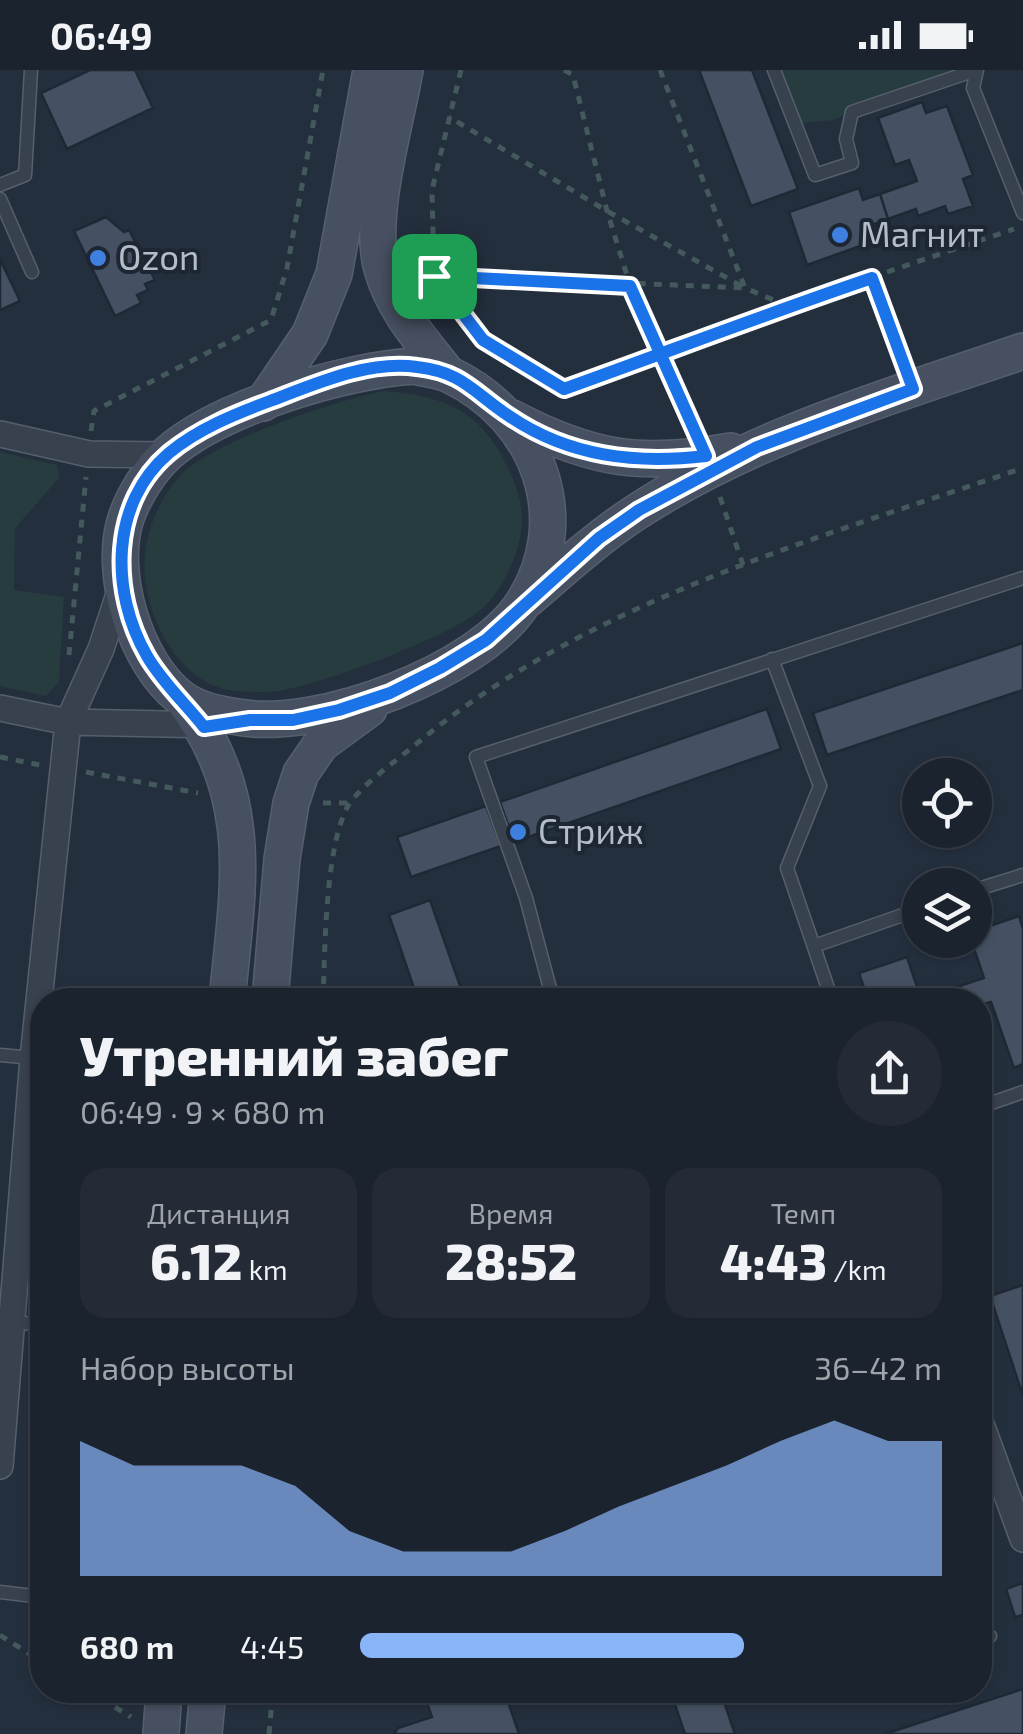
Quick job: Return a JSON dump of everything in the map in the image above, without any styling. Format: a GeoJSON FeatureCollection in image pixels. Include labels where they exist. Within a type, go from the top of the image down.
{"type":"FeatureCollection","features":[{"type":"Feature","properties":{"kind":"main road"},"geometry":{"type":"LineString","coordinates":[[263,404],[310,334],[334,274],[371,70]]}},
{"type":"Feature","properties":{"kind":"main road"},"geometry":{"type":"LineString","coordinates":[[406,70],[379,212],[377,243],[382,270],[402,314],[447,373]]}},
{"type":"Feature","properties":{"kind":"main road"},"geometry":{"type":"LineString","coordinates":[[182,699],[210,712],[250,720],[293,720],[390,693],[486,640],[599,538],[709,464],[1023,351]]}},
{"type":"Feature","properties":{"kind":"main road"},"geometry":{"type":"LineString","coordinates":[[228,988],[238,886],[233,800],[204,727],[146,656],[130,619],[122,586],[121,554],[126,519],[140,486],[167,454],[202,430],[325,380],[374,368],[414,366],[447,373],[485,395],[508,416],[530,448],[543,484],[549,515],[548,544],[522,605]]}},
{"type":"Feature","properties":{"kind":"main road"},"geometry":{"type":"LineString","coordinates":[[508,416],[558,442],[614,458],[709,464]]}},
{"type":"Feature","properties":{"kind":"main road"},"geometry":{"type":"LineString","coordinates":[[271,988],[282,859],[301,773],[322,744],[390,693]]}},
{"type":"Feature","properties":{"kind":"main road"},"geometry":{"type":"LineString","coordinates":[[152,1730],[160,1703]]}},
{"type":"Feature","properties":{"kind":"main road"},"geometry":{"type":"LineString","coordinates":[[204,1734],[207,1703]]}},
{"type":"Feature","properties":{"kind":"street"},"geometry":{"type":"LineString","coordinates":[[0,434],[88,454],[167,454]]}},
{"type":"Feature","properties":{"kind":"street"},"geometry":{"type":"LineString","coordinates":[[40,988],[68,722],[101,650],[122,586]]}},
{"type":"Feature","properties":{"kind":"street"},"geometry":{"type":"LineString","coordinates":[[0,708],[68,722],[204,727],[250,720]]}},
{"type":"Feature","properties":{"kind":"street"},"geometry":{"type":"LineString","coordinates":[[0,1466],[13,1322],[9,1262],[30,1084]]}},
{"type":"Feature","properties":{"kind":"street"},"geometry":{"type":"LineString","coordinates":[[992,1453],[1023,1539]]}},
{"type":"Feature","properties":{"kind":"lane"},"geometry":{"type":"LineString","coordinates":[[0,186],[26,174],[30,70]]}},
{"type":"Feature","properties":{"kind":"lane"},"geometry":{"type":"LineString","coordinates":[[774,70],[815,175],[852,163],[846,138],[852,112],[976,70],[973,88],[1023,213]]}},
{"type":"Feature","properties":{"kind":"lane"},"geometry":{"type":"LineString","coordinates":[[0,199],[32,272]]}},
{"type":"Feature","properties":{"kind":"lane"},"geometry":{"type":"LineString","coordinates":[[872,278],[913,389]]}},
{"type":"Feature","properties":{"kind":"lane"},"geometry":{"type":"LineString","coordinates":[[549,988],[526,898],[476,758],[1023,578]]}},
{"type":"Feature","properties":{"kind":"lane"},"geometry":{"type":"LineString","coordinates":[[772,659],[820,786],[787,868],[828,988]]}},
{"type":"Feature","properties":{"kind":"lane"},"geometry":{"type":"LineString","coordinates":[[992,884],[1023,874]]}},
{"type":"Feature","properties":{"kind":"lane"},"geometry":{"type":"LineString","coordinates":[[814,946],[902,915]]}},
{"type":"Feature","properties":{"kind":"lane"},"geometry":{"type":"LineString","coordinates":[[0,1055],[30,1058]]}},
{"type":"Feature","properties":{"kind":"lane"},"geometry":{"type":"LineString","coordinates":[[992,1103],[1023,1092]]}},
{"type":"Feature","properties":{"kind":"lane"},"geometry":{"type":"LineString","coordinates":[[13,1322],[30,1324]]}},
{"type":"Feature","properties":{"kind":"lane"},"geometry":{"type":"LineString","coordinates":[[0,1592],[30,1596]]}},
{"type":"Feature","properties":{"kind":"path"},"geometry":{"type":"LineString","coordinates":[[461,70],[432,190],[434,276],[483,340],[564,389],[788,306],[1023,226]]}},
{"type":"Feature","properties":{"kind":"path"},"geometry":{"type":"LineString","coordinates":[[564,70],[573,74],[606,211],[630,286],[709,464],[743,566]]}},
{"type":"Feature","properties":{"kind":"path"},"geometry":{"type":"LineString","coordinates":[[660,70],[745,288]]}},
{"type":"Feature","properties":{"kind":"path"},"geometry":{"type":"LineString","coordinates":[[449,117],[606,211],[745,288],[788,306]]}},
{"type":"Feature","properties":{"kind":"path"},"geometry":{"type":"LineString","coordinates":[[434,276],[745,288]]}},
{"type":"Feature","properties":{"kind":"path"},"geometry":{"type":"LineString","coordinates":[[324,988],[338,828],[350,803],[459,708],[558,648],[710,577],[1023,468]]}},
{"type":"Feature","properties":{"kind":"path"},"geometry":{"type":"LineString","coordinates":[[0,757],[37,764]]}},
{"type":"Feature","properties":{"kind":"path"},"geometry":{"type":"LineString","coordinates":[[0,1635],[30,1654]]}},
{"type":"Feature","properties":{"kind":"path"},"geometry":{"type":"LineString","coordinates":[[109,1703],[152,1730]]}},
{"type":"Feature","properties":{"kind":"path"},"geometry":{"type":"LineString","coordinates":[[269,1734],[272,1703]]}},
{"type":"Feature","properties":{"kind":"green space"},"geometry":{"type":"Polygon","coordinates":[[[779,70],[980,70],[881,99],[833,120],[796,124],[779,70]]]}},
{"type":"Feature","properties":{"kind":"green space"},"geometry":{"type":"Polygon","coordinates":[[[385,391],[430,398],[461,411],[480,426],[506,462],[522,517],[515,555],[496,593],[479,611],[439,634],[313,683],[268,692],[241,692],[198,677],[170,647],[159,628],[146,586],[148,537],[167,493],[193,465],[244,437],[307,413],[385,391]]]}},
{"type":"Feature","properties":{"kind":"green space"},"geometry":{"type":"Polygon","coordinates":[[[0,452],[57,465],[59,478],[15,528],[14,590],[64,597],[59,682],[46,696],[0,686],[0,452]]]}},
{"type":"Feature","properties":{"kind":"building"},"geometry":{"type":"Polygon","coordinates":[[[90,70],[135,70],[153,108],[67,149],[41,93],[90,70]]]}},
{"type":"Feature","properties":{"kind":"building"},"geometry":{"type":"Polygon","coordinates":[[[699,70],[752,70],[798,189],[751,206],[699,70]]]}},
{"type":"Feature","properties":{"kind":"building"},"geometry":{"type":"Polygon","coordinates":[[[922,102],[926,113],[947,106],[973,175],[963,179],[973,206],[948,214],[945,206],[918,216],[916,209],[888,219],[880,194],[917,181],[909,160],[895,165],[878,118],[922,102]]]}},
{"type":"Feature","properties":{"kind":"building"},"geometry":{"type":"Polygon","coordinates":[[[859,188],[863,200],[880,194],[888,219],[869,226],[874,241],[807,265],[789,212],[859,188]]]}},
{"type":"Feature","properties":{"kind":"building"},"geometry":{"type":"Polygon","coordinates":[[[106,217],[124,232],[129,230],[155,280],[145,284],[148,290],[137,295],[141,303],[115,316],[74,231],[106,217]]]}},
{"type":"Feature","properties":{"kind":"building"},"geometry":{"type":"Polygon","coordinates":[[[0,259],[20,301],[0,310],[0,259]]]}},
{"type":"Feature","properties":{"kind":"building"},"geometry":{"type":"Polygon","coordinates":[[[1023,643],[1023,690],[827,755],[813,713],[1023,643]]]}},
{"type":"Feature","properties":{"kind":"building"},"geometry":{"type":"Polygon","coordinates":[[[767,709],[781,749],[514,842],[500,802],[767,709]]]}},
{"type":"Feature","properties":{"kind":"building"},"geometry":{"type":"Polygon","coordinates":[[[486,806],[501,846],[411,877],[397,837],[486,806]]]}},
{"type":"Feature","properties":{"kind":"building"},"geometry":{"type":"Polygon","coordinates":[[[430,900],[461,988],[414,988],[389,915],[430,900]]]}},
{"type":"Feature","properties":{"kind":"building"},"geometry":{"type":"Polygon","coordinates":[[[1019,916],[1023,929],[1023,1064],[1014,1068],[992,1005],[992,988],[954,988],[984,978],[977,958],[992,958],[992,925],[1019,916]]]}},
{"type":"Feature","properties":{"kind":"building"},"geometry":{"type":"Polygon","coordinates":[[[907,958],[917,988],[864,988],[859,973],[907,958]]]}},
{"type":"Feature","properties":{"kind":"building"},"geometry":{"type":"Polygon","coordinates":[[[1023,1285],[1023,1396],[992,1302],[992,1295],[1023,1285]]]}},
{"type":"Feature","properties":{"kind":"building"},"geometry":{"type":"Polygon","coordinates":[[[1023,1583],[1023,1615],[1015,1617],[1006,1589],[1023,1583]]]}},
{"type":"Feature","properties":{"kind":"building"},"geometry":{"type":"Polygon","coordinates":[[[1023,1689],[1023,1734],[885,1734],[980,1703],[992,1703],[992,1699],[1023,1689]]]}},
{"type":"Feature","properties":{"kind":"building"},"geometry":{"type":"Polygon","coordinates":[[[427,1703],[508,1703],[519,1734],[394,1734],[398,1728],[432,1717],[427,1703]]]}},
{"type":"Feature","properties":{"kind":"building"},"geometry":{"type":"Polygon","coordinates":[[[674,1703],[724,1703],[735,1734],[685,1734],[674,1703]]]}},
{"type":"Feature","properties":{"kind":"place","name":"Магнит"},"geometry":{"type":"Point","coordinates":[840,235]}},
{"type":"Feature","properties":{"kind":"place","name":"Ozon"},"geometry":{"type":"Point","coordinates":[98,258]}},
{"type":"Feature","properties":{"kind":"place","name":"Стриж"},"geometry":{"type":"Point","coordinates":[518,832]}},
{"type":"Feature","properties":{"kind":"route"},"geometry":{"type":"LineString","coordinates":[[434,276],[483,340],[564,389],[663,354],[788,306],[872,278],[913,389],[757,447],[639,510],[599,538],[486,640],[390,693],[293,720],[250,720],[204,727],[146,656],[130,619],[122,586],[121,554],[126,519],[140,486],[167,454],[202,430],[325,380],[374,368],[414,366],[447,373],[485,395],[508,416],[558,442],[614,458],[657,462],[706,456],[663,354],[630,286],[434,276]]}}]}
